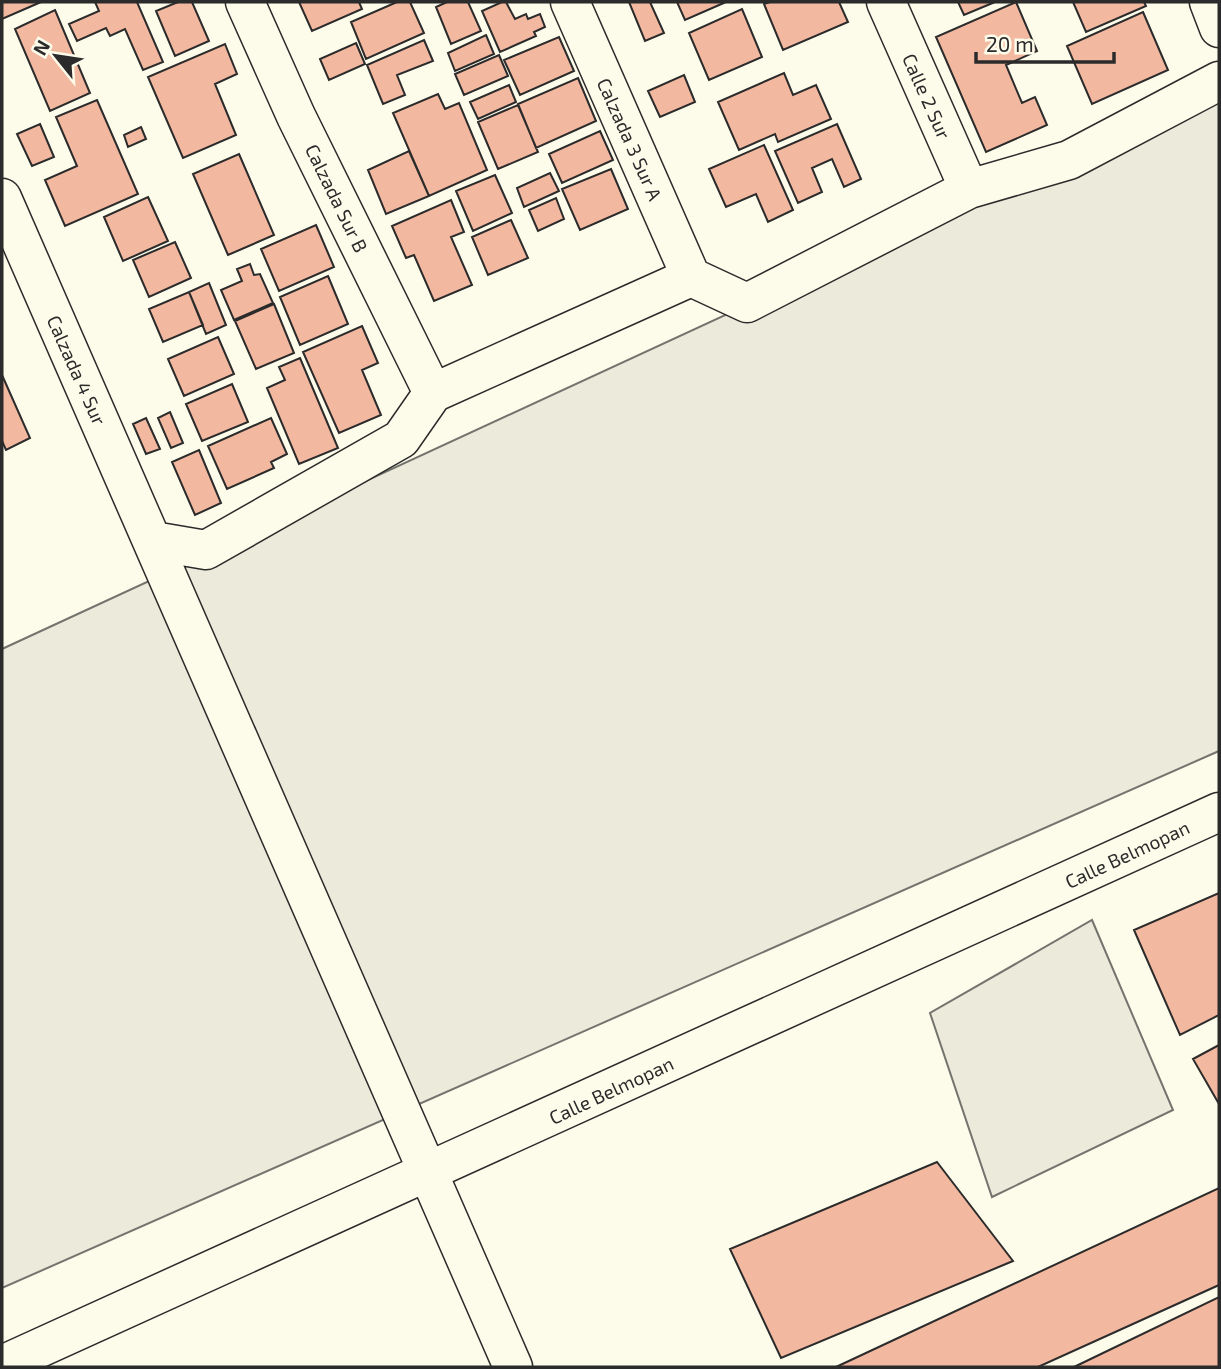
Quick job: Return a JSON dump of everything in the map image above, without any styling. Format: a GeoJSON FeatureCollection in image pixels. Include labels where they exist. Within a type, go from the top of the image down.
{"type":"FeatureCollection","features":[{"type":"Feature","properties":{"kind":"street","name":"Calzada Sur B"},"geometry":{"type":"LineString","coordinates":[[245,2],[296,116],[433,393]]}},
{"type":"Feature","properties":{"kind":"street","name":"Calzada 3 Sur A"},"geometry":{"type":"LineString","coordinates":[[570,2],[691,277]]}},
{"type":"Feature","properties":{"kind":"street","name":"Calle 2 Sur"},"geometry":{"type":"LineString","coordinates":[[886,2],[969,190]]}},
{"type":"Feature","properties":{"kind":"street"},"geometry":{"type":"LineString","coordinates":[[153,541],[206,550],[401,439],[433,393],[691,277],[747,303],[969,190],[1069,160],[1219,80]]}},
{"type":"Feature","properties":{"kind":"street","name":"Calzada 4 Sur"},"geometry":{"type":"LineString","coordinates":[[2,198],[426,1174],[513,1367]]}},
{"type":"Feature","properties":{"kind":"street","name":"Calle Belmopan"},"geometry":{"type":"LineString","coordinates":[[2,1365],[1219,812]]}},
{"type":"Feature","properties":{"kind":"shaded area"},"geometry":{"type":"Polygon","coordinates":[[[1219,87],[1219,751],[2,1288],[2,649],[1219,87]]]}},
{"type":"Feature","properties":{"kind":"shaded area"},"geometry":{"type":"Polygon","coordinates":[[[1092,920],[1173,1110],[992,1197],[930,1013],[1092,920]]]}},
{"type":"Feature","properties":{"kind":"building"},"geometry":{"type":"Polygon","coordinates":[[[2,2],[41,2],[2,19],[2,2]]]}},
{"type":"Feature","properties":{"kind":"building"},"geometry":{"type":"Polygon","coordinates":[[[95,2],[137,2],[163,62],[143,70],[125,29],[110,36],[106,28],[77,41],[69,24],[99,11],[95,2]]]}},
{"type":"Feature","properties":{"kind":"building"},"geometry":{"type":"Polygon","coordinates":[[[178,2],[192,2],[209,41],[175,56],[156,11],[178,2]]]}},
{"type":"Feature","properties":{"kind":"building"},"geometry":{"type":"Polygon","coordinates":[[[299,2],[359,2],[362,9],[312,31],[299,2]]]}},
{"type":"Feature","properties":{"kind":"building"},"geometry":{"type":"Polygon","coordinates":[[[397,2],[410,2],[424,33],[366,59],[351,22],[397,2]]]}},
{"type":"Feature","properties":{"kind":"building"},"geometry":{"type":"Polygon","coordinates":[[[447,2],[468,2],[481,31],[451,44],[436,7],[447,2]]]}},
{"type":"Feature","properties":{"kind":"building"},"geometry":{"type":"Polygon","coordinates":[[[506,2],[515,19],[526,14],[528,19],[540,14],[545,27],[534,32],[536,36],[500,52],[482,11],[506,2]]]}},
{"type":"Feature","properties":{"kind":"building"},"geometry":{"type":"Polygon","coordinates":[[[629,2],[650,2],[664,33],[645,41],[629,2]]]}},
{"type":"Feature","properties":{"kind":"building"},"geometry":{"type":"Polygon","coordinates":[[[677,2],[726,2],[685,20],[677,2]]]}},
{"type":"Feature","properties":{"kind":"building"},"geometry":{"type":"Polygon","coordinates":[[[839,2],[848,22],[783,50],[764,4],[839,2]]]}},
{"type":"Feature","properties":{"kind":"building"},"geometry":{"type":"Polygon","coordinates":[[[958,2],[995,2],[964,15],[958,2]]]}},
{"type":"Feature","properties":{"kind":"building"},"geometry":{"type":"Polygon","coordinates":[[[1016,2],[1037,51],[1006,65],[1022,103],[1035,97],[1047,125],[986,152],[936,37],[1016,2]]]}},
{"type":"Feature","properties":{"kind":"building"},"geometry":{"type":"Polygon","coordinates":[[[1073,2],[1144,2],[1146,6],[1086,32],[1073,2]]]}},
{"type":"Feature","properties":{"kind":"building"},"geometry":{"type":"Polygon","coordinates":[[[742,9],[762,57],[709,80],[689,33],[742,9]]]}},
{"type":"Feature","properties":{"kind":"building"},"geometry":{"type":"Polygon","coordinates":[[[55,10],[90,93],[50,111],[15,29],[55,10]]]}},
{"type":"Feature","properties":{"kind":"building"},"geometry":{"type":"Polygon","coordinates":[[[1143,12],[1168,70],[1092,104],[1067,46],[1143,12]]]}},
{"type":"Feature","properties":{"kind":"building"},"geometry":{"type":"Polygon","coordinates":[[[486,35],[494,54],[455,71],[448,53],[486,35]]]}},
{"type":"Feature","properties":{"kind":"building"},"geometry":{"type":"Polygon","coordinates":[[[559,37],[574,71],[520,95],[504,60],[559,37]]]}},
{"type":"Feature","properties":{"kind":"building"},"geometry":{"type":"Polygon","coordinates":[[[424,40],[433,61],[397,75],[405,95],[383,104],[367,65],[424,40]]]}},
{"type":"Feature","properties":{"kind":"building"},"geometry":{"type":"Polygon","coordinates":[[[356,43],[365,64],[329,80],[320,59],[356,43]]]}},
{"type":"Feature","properties":{"kind":"building"},"geometry":{"type":"Polygon","coordinates":[[[225,44],[237,74],[215,84],[236,135],[183,158],[148,77],[225,44]]]}},
{"type":"Feature","properties":{"kind":"building"},"geometry":{"type":"Polygon","coordinates":[[[499,55],[508,76],[464,95],[455,74],[499,55]]]}},
{"type":"Feature","properties":{"kind":"building"},"geometry":{"type":"Polygon","coordinates":[[[784,73],[793,95],[816,85],[831,119],[778,142],[775,134],[739,150],[718,102],[784,73]]]}},
{"type":"Feature","properties":{"kind":"building"},"geometry":{"type":"Polygon","coordinates":[[[684,75],[695,102],[660,117],[648,91],[684,75]]]}},
{"type":"Feature","properties":{"kind":"building"},"geometry":{"type":"Polygon","coordinates":[[[578,78],[596,121],[536,148],[518,104],[578,78]]]}},
{"type":"Feature","properties":{"kind":"building"},"geometry":{"type":"Polygon","coordinates":[[[509,85],[516,102],[478,119],[470,102],[509,85]]]}},
{"type":"Feature","properties":{"kind":"building"},"geometry":{"type":"Polygon","coordinates":[[[438,94],[445,109],[459,103],[487,170],[429,196],[393,113],[438,94]]]}},
{"type":"Feature","properties":{"kind":"building"},"geometry":{"type":"Polygon","coordinates":[[[97,100],[138,194],[65,226],[45,180],[77,166],[56,117],[97,100]]]}},
{"type":"Feature","properties":{"kind":"building"},"geometry":{"type":"Polygon","coordinates":[[[518,105],[538,152],[498,169],[478,122],[518,105]]]}},
{"type":"Feature","properties":{"kind":"building"},"geometry":{"type":"Polygon","coordinates":[[[40,124],[54,157],[32,166],[17,134],[40,124]]]}},
{"type":"Feature","properties":{"kind":"building"},"geometry":{"type":"Polygon","coordinates":[[[837,124],[861,179],[844,187],[832,159],[812,168],[822,192],[798,203],[775,151],[837,124]]]}},
{"type":"Feature","properties":{"kind":"building"},"geometry":{"type":"Polygon","coordinates":[[[141,127],[146,139],[128,147],[124,135],[141,127]]]}},
{"type":"Feature","properties":{"kind":"building"},"geometry":{"type":"Polygon","coordinates":[[[600,131],[613,160],[562,183],[549,154],[600,131]]]}},
{"type":"Feature","properties":{"kind":"building"},"geometry":{"type":"Polygon","coordinates":[[[764,145],[793,210],[768,222],[756,194],[726,207],[709,169],[764,145]]]}},
{"type":"Feature","properties":{"kind":"building"},"geometry":{"type":"Polygon","coordinates":[[[409,151],[429,196],[386,214],[368,170],[409,151]]]}},
{"type":"Feature","properties":{"kind":"building"},"geometry":{"type":"Polygon","coordinates":[[[239,154],[274,235],[228,255],[193,174],[239,154]]]}},
{"type":"Feature","properties":{"kind":"building"},"geometry":{"type":"Polygon","coordinates":[[[611,169],[628,209],[580,230],[562,189],[611,169]]]}},
{"type":"Feature","properties":{"kind":"building"},"geometry":{"type":"Polygon","coordinates":[[[550,173],[559,191],[524,207],[517,188],[550,173]]]}},
{"type":"Feature","properties":{"kind":"building"},"geometry":{"type":"Polygon","coordinates":[[[495,175],[512,213],[473,231],[456,191],[495,175]]]}},
{"type":"Feature","properties":{"kind":"building"},"geometry":{"type":"Polygon","coordinates":[[[148,197],[168,241],[123,261],[104,217],[148,197]]]}},
{"type":"Feature","properties":{"kind":"building"},"geometry":{"type":"Polygon","coordinates":[[[556,198],[564,219],[538,231],[529,210],[556,198]]]}},
{"type":"Feature","properties":{"kind":"building"},"geometry":{"type":"Polygon","coordinates":[[[451,200],[464,232],[451,237],[472,285],[434,301],[414,255],[406,258],[392,226],[451,200]]]}},
{"type":"Feature","properties":{"kind":"building"},"geometry":{"type":"Polygon","coordinates":[[[511,220],[528,258],[488,275],[472,237],[511,220]]]}},
{"type":"Feature","properties":{"kind":"building"},"geometry":{"type":"Polygon","coordinates":[[[316,225],[334,267],[279,291],[261,249],[316,225]]]}},
{"type":"Feature","properties":{"kind":"building"},"geometry":{"type":"Polygon","coordinates":[[[175,242],[191,278],[149,297],[133,260],[175,242]]]}},
{"type":"Feature","properties":{"kind":"building"},"geometry":{"type":"Polygon","coordinates":[[[250,264],[254,275],[260,274],[273,303],[234,320],[221,290],[242,281],[237,269],[250,264]]]}},
{"type":"Feature","properties":{"kind":"building"},"geometry":{"type":"Polygon","coordinates":[[[328,276],[348,324],[300,345],[280,297],[328,276]]]}},
{"type":"Feature","properties":{"kind":"building"},"geometry":{"type":"Polygon","coordinates":[[[209,283],[226,325],[206,334],[189,292],[209,283]]]}},
{"type":"Feature","properties":{"kind":"building"},"geometry":{"type":"Polygon","coordinates":[[[189,292],[203,325],[163,342],[149,309],[189,292]]]}},
{"type":"Feature","properties":{"kind":"building"},"geometry":{"type":"Polygon","coordinates":[[[274,304],[294,353],[256,369],[235,321],[274,304]]]}},
{"type":"Feature","properties":{"kind":"building"},"geometry":{"type":"Polygon","coordinates":[[[362,326],[378,363],[362,370],[381,415],[339,433],[303,352],[362,326]]]}},
{"type":"Feature","properties":{"kind":"building"},"geometry":{"type":"Polygon","coordinates":[[[218,337],[234,374],[184,396],[168,359],[218,337]]]}},
{"type":"Feature","properties":{"kind":"building"},"geometry":{"type":"Polygon","coordinates":[[[300,358],[338,448],[299,464],[267,388],[285,380],[279,367],[300,358]]]}},
{"type":"Feature","properties":{"kind":"building"},"geometry":{"type":"Polygon","coordinates":[[[2,375],[30,438],[6,450],[2,441],[2,375]]]}},
{"type":"Feature","properties":{"kind":"building"},"geometry":{"type":"Polygon","coordinates":[[[232,384],[248,422],[202,441],[186,404],[232,384]]]}},
{"type":"Feature","properties":{"kind":"building"},"geometry":{"type":"Polygon","coordinates":[[[170,412],[183,443],[171,448],[158,418],[170,412]]]}},
{"type":"Feature","properties":{"kind":"building"},"geometry":{"type":"Polygon","coordinates":[[[146,418],[160,449],[146,454],[133,424],[146,418]]]}},
{"type":"Feature","properties":{"kind":"building"},"geometry":{"type":"Polygon","coordinates":[[[271,418],[287,454],[271,462],[274,468],[227,489],[208,446],[271,418]]]}},
{"type":"Feature","properties":{"kind":"building"},"geometry":{"type":"Polygon","coordinates":[[[199,450],[221,503],[195,515],[172,462],[199,450]]]}},
{"type":"Feature","properties":{"kind":"building"},"geometry":{"type":"Polygon","coordinates":[[[1219,893],[1219,1015],[1180,1035],[1134,930],[1219,893]]]}},
{"type":"Feature","properties":{"kind":"building"},"geometry":{"type":"Polygon","coordinates":[[[1219,1045],[1219,1104],[1193,1059],[1219,1045]]]}},
{"type":"Feature","properties":{"kind":"building"},"geometry":{"type":"Polygon","coordinates":[[[937,1162],[1013,1261],[781,1358],[730,1249],[937,1162]]]}},
{"type":"Feature","properties":{"kind":"building"},"geometry":{"type":"Polygon","coordinates":[[[1219,1188],[1219,1285],[1038,1367],[836,1367],[1219,1188]]]}},
{"type":"Feature","properties":{"kind":"building"},"geometry":{"type":"Polygon","coordinates":[[[1219,1297],[1219,1367],[1074,1367],[1219,1297]]]}}]}
